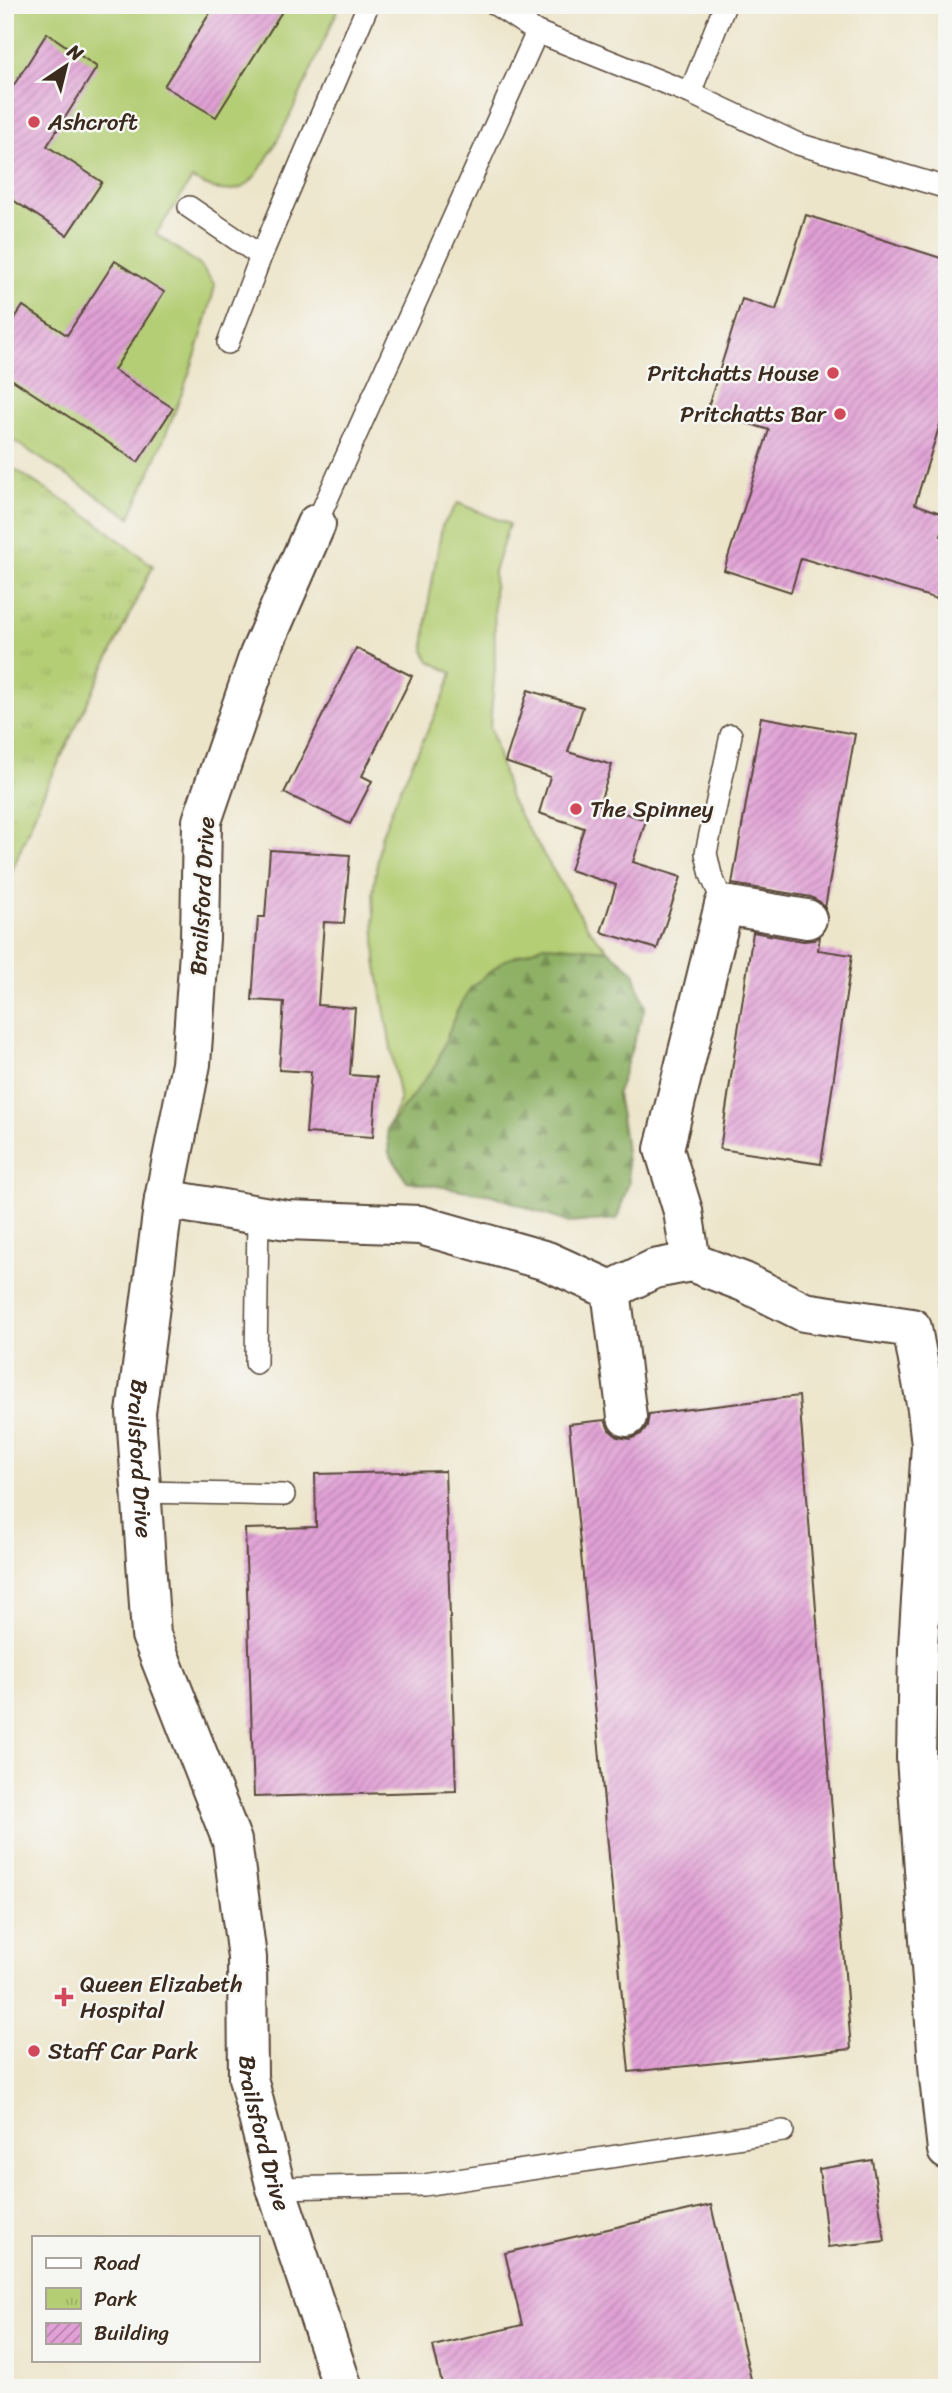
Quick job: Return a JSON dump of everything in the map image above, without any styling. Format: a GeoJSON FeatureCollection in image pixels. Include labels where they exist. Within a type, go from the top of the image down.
{"type":"FeatureCollection","features":[{"type":"Feature","properties":{"kind":"street","name":"Brailsford Drive"},"geometry":{"type":"LineString","coordinates":[[316,524],[259,655],[202,821],[200,938],[191,1064],[164,1199],[136,1413],[151,1635],[232,1841],[247,1958],[248,2078],[275,2188],[343,2388]]}},
{"type":"Feature","properties":{"kind":"street"},"geometry":{"type":"LineString","coordinates":[[691,1262],[682,1211],[664,1149],[724,905],[807,919]]}},
{"type":"Feature","properties":{"kind":"street"},"geometry":{"type":"LineString","coordinates":[[164,1199],[287,1220],[420,1225],[547,1261],[611,1290]]}},
{"type":"Feature","properties":{"kind":"street"},"geometry":{"type":"LineString","coordinates":[[611,1290],[654,1269],[691,1262],[744,1282],[804,1312],[912,1328],[931,1446],[918,1647],[916,1758],[939,2078],[947,2150]]}},
{"type":"Feature","properties":{"kind":"street"},"geometry":{"type":"LineString","coordinates":[[611,1290],[627,1417]]}},
{"type":"Feature","properties":{"kind":"lane"},"geometry":{"type":"LineString","coordinates":[[228,343],[261,256],[368,5]]}},
{"type":"Feature","properties":{"kind":"lane"},"geometry":{"type":"LineString","coordinates":[[496,5],[537,32],[690,93],[798,144],[947,188]]}},
{"type":"Feature","properties":{"kind":"lane"},"geometry":{"type":"LineString","coordinates":[[690,93],[725,5]]}},
{"type":"Feature","properties":{"kind":"lane"},"geometry":{"type":"LineString","coordinates":[[316,524],[537,32]]}},
{"type":"Feature","properties":{"kind":"lane"},"geometry":{"type":"LineString","coordinates":[[189,207],[261,256]]}},
{"type":"Feature","properties":{"kind":"lane"},"geometry":{"type":"LineString","coordinates":[[724,905],[711,875],[706,853],[731,735]]}},
{"type":"Feature","properties":{"kind":"lane"},"geometry":{"type":"LineString","coordinates":[[256,1363],[258,1215]]}},
{"type":"Feature","properties":{"kind":"lane"},"geometry":{"type":"LineString","coordinates":[[142,1492],[284,1495]]}},
{"type":"Feature","properties":{"kind":"lane"},"geometry":{"type":"LineString","coordinates":[[275,2188],[425,2185],[783,2131]]}},
{"type":"Feature","properties":{"kind":"green space"},"geometry":{"type":"Polygon","coordinates":[[[5,5],[340,5],[281,133],[254,177],[243,187],[229,190],[211,188],[192,179],[156,234],[200,265],[215,285],[189,374],[130,517],[5,435],[5,5]]]}},
{"type":"Feature","properties":{"kind":"green space"},"geometry":{"type":"Polygon","coordinates":[[[5,463],[95,521],[153,566],[39,803],[5,889],[5,463]]]}},
{"type":"Feature","properties":{"kind":"green space"},"geometry":{"type":"Polygon","coordinates":[[[458,503],[509,524],[494,572],[495,668],[490,726],[510,799],[588,928],[608,950],[545,945],[503,961],[471,988],[457,1011],[436,1065],[387,1129],[400,1101],[376,960],[373,892],[381,837],[452,673],[430,661],[424,651],[429,600],[442,526],[458,503]]]}},
{"type":"Feature","properties":{"kind":"green space"},"geometry":{"type":"Polygon","coordinates":[[[545,945],[608,950],[634,972],[645,1007],[617,1094],[629,1182],[617,1219],[569,1223],[492,1195],[407,1181],[389,1153],[387,1129],[436,1065],[457,1011],[471,988],[503,961],[545,945]]]}},
{"type":"Feature","properties":{"kind":"building"},"geometry":{"type":"Polygon","coordinates":[[[215,5],[286,5],[216,117],[164,86],[215,5]]]}},
{"type":"Feature","properties":{"kind":"building","name":"Ashcroft"},"geometry":{"type":"Polygon","coordinates":[[[47,33],[97,67],[47,146],[102,182],[67,235],[5,195],[5,99],[47,33]]]}},
{"type":"Feature","properties":{"kind":"building","name":"Pritchatts House"},"geometry":{"type":"Polygon","coordinates":[[[806,215],[947,260],[947,402],[915,504],[946,515],[941,536],[947,538],[947,602],[801,558],[791,592],[724,570],[769,430],[707,410],[742,299],[776,310],[806,215]]]}},
{"type":"Feature","properties":{"kind":"building"},"geometry":{"type":"Polygon","coordinates":[[[115,261],[164,292],[114,370],[173,408],[138,462],[5,375],[5,333],[23,306],[67,335],[115,261]]]}},
{"type":"Feature","properties":{"kind":"building"},"geometry":{"type":"Polygon","coordinates":[[[356,648],[412,676],[362,776],[372,781],[350,824],[284,793],[356,648]]]}},
{"type":"Feature","properties":{"kind":"building","name":"The Spinney"},"geometry":{"type":"Polygon","coordinates":[[[528,690],[583,707],[568,752],[612,765],[599,805],[646,820],[633,862],[681,877],[657,949],[601,932],[616,885],[570,870],[584,828],[539,813],[550,777],[505,762],[528,690]]]}},
{"type":"Feature","properties":{"kind":"building"},"geometry":{"type":"Polygon","coordinates":[[[761,717],[855,734],[825,908],[811,897],[732,884],[761,717]]]}},
{"type":"Feature","properties":{"kind":"building"},"geometry":{"type":"Polygon","coordinates":[[[270,850],[350,855],[344,923],[324,922],[318,1005],[355,1008],[350,1075],[377,1077],[373,1137],[306,1133],[311,1072],[279,1070],[284,1002],[252,1000],[258,917],[265,917],[270,850]]]}},
{"type":"Feature","properties":{"kind":"building"},"geometry":{"type":"Polygon","coordinates":[[[753,932],[803,941],[814,940],[820,936],[818,950],[852,955],[821,1164],[720,1149],[753,932]]]}},
{"type":"Feature","properties":{"kind":"building"},"geometry":{"type":"Polygon","coordinates":[[[799,1396],[851,2049],[629,2072],[569,1424],[605,1420],[609,1430],[618,1437],[630,1439],[641,1434],[647,1426],[649,1414],[799,1396]]]}},
{"type":"Feature","properties":{"kind":"building"},"geometry":{"type":"Polygon","coordinates":[[[445,1471],[456,1791],[254,1797],[245,1529],[316,1527],[315,1474],[445,1471]]]}},
{"type":"Feature","properties":{"kind":"building"},"geometry":{"type":"Polygon","coordinates":[[[872,2160],[885,2241],[828,2247],[819,2169],[872,2160]]]}},
{"type":"Feature","properties":{"kind":"building"},"geometry":{"type":"Polygon","coordinates":[[[711,2205],[753,2388],[443,2388],[433,2346],[522,2325],[505,2253],[711,2205]]]}},
{"type":"Feature","properties":{"kind":"place","name":"Ashcroft"},"geometry":{"type":"Point","coordinates":[34,122]}},
{"type":"Feature","properties":{"kind":"place","name":"Pritchatts House"},"geometry":{"type":"Point","coordinates":[833,373]}},
{"type":"Feature","properties":{"kind":"place","name":"Pritchatts Bar"},"geometry":{"type":"Point","coordinates":[840,414]}},
{"type":"Feature","properties":{"kind":"place","name":"The Spinney"},"geometry":{"type":"Point","coordinates":[576,809]}},
{"type":"Feature","properties":{"kind":"place","name":"Queen Elizabeth Hospital"},"geometry":{"type":"Point","coordinates":[64,1997]}},
{"type":"Feature","properties":{"kind":"place","name":"Staff Car Park"},"geometry":{"type":"Point","coordinates":[34,2051]}}]}
